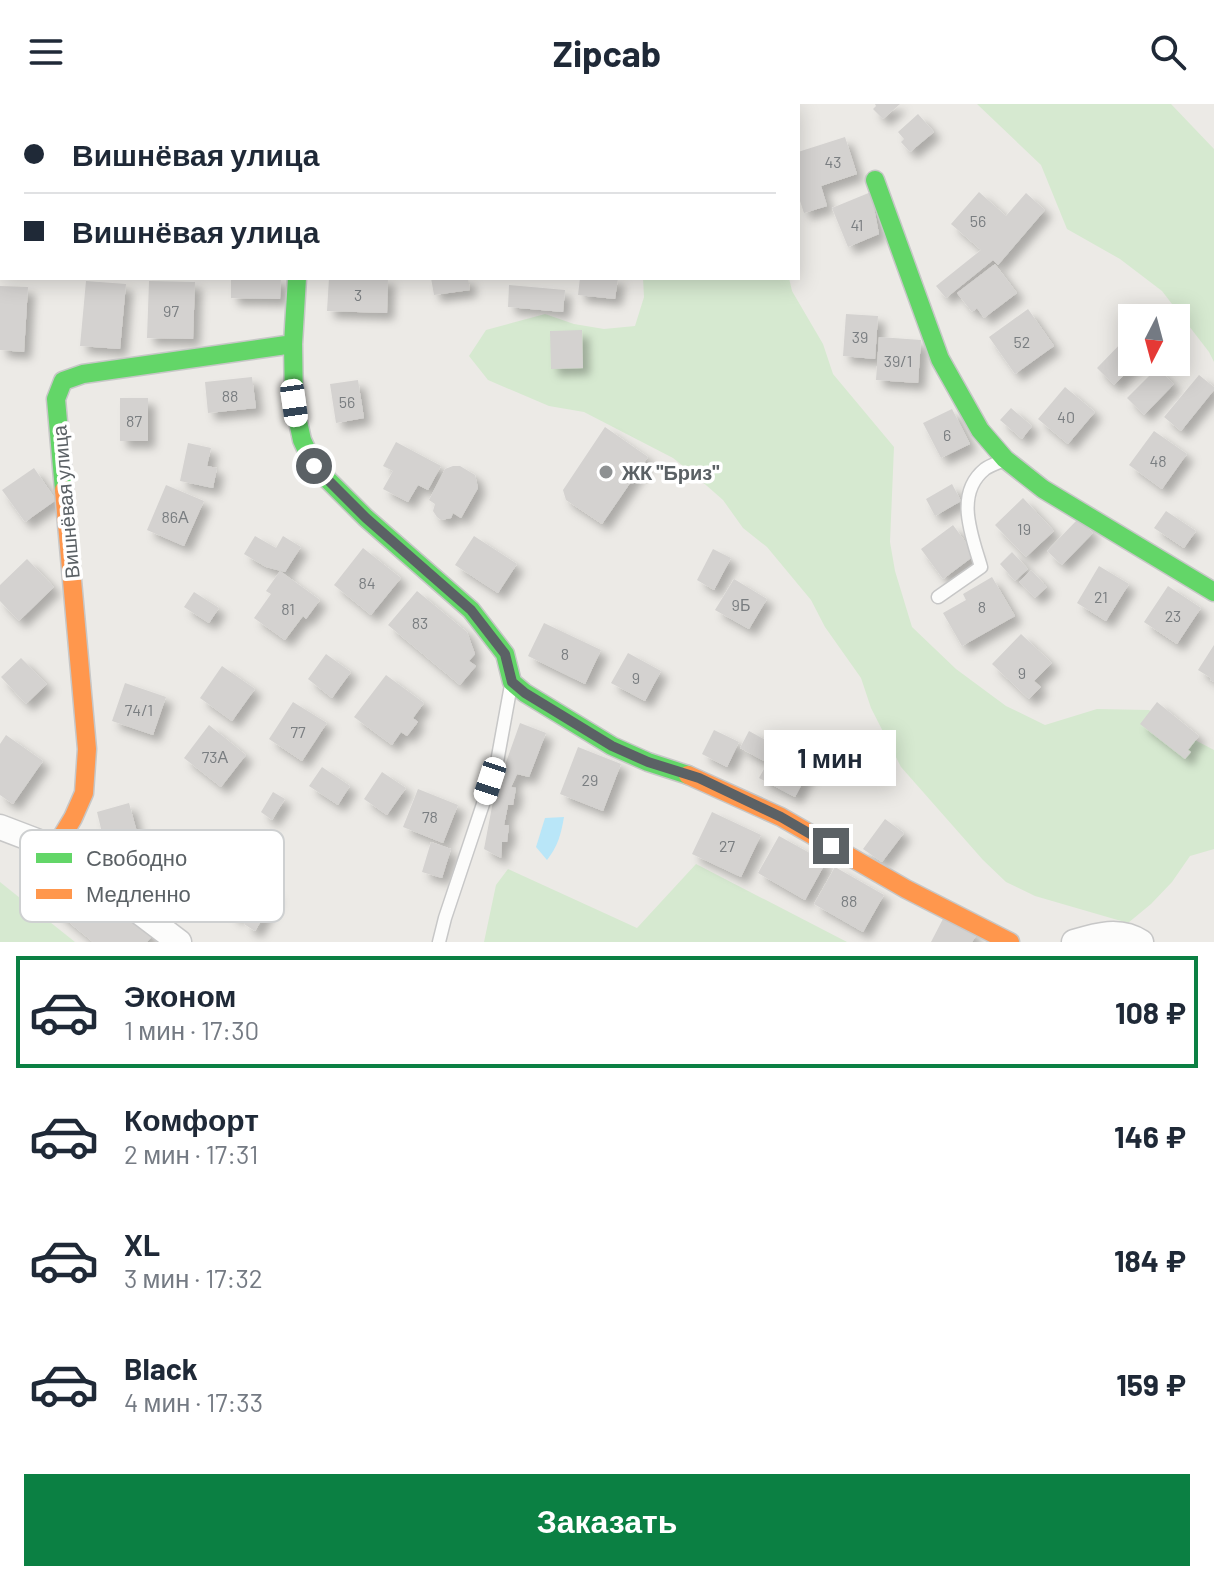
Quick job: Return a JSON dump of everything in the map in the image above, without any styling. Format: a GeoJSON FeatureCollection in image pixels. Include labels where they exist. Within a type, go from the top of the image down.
{"type":"FeatureCollection","features":[{"type":"Feature","properties":{"kind":"street"},"geometry":{"type":"LineString","coordinates":[[875,180],[940,359],[980,430],[1005,459],[1043,489],[1214,592]]}},
{"type":"Feature","properties":{"kind":"street"},"geometry":{"type":"LineString","coordinates":[[297,280],[294,403],[297,422],[314,466],[366,518],[471,610],[505,654],[512,682],[612,746],[648,762],[699,778],[781,817],[906,889],[1010,942]]}},
{"type":"Feature","properties":{"kind":"street","name":"Вишнёвая улица"},"geometry":{"type":"LineString","coordinates":[[66,830],[84,793],[87,749],[56,399],[63,381],[83,374],[293,344]]}},
{"type":"Feature","properties":{"kind":"street"},"geometry":{"type":"LineString","coordinates":[[0,827],[20,835]]}},
{"type":"Feature","properties":{"kind":"street"},"geometry":{"type":"LineString","coordinates":[[153,922],[179,942]]}},
{"type":"Feature","properties":{"kind":"street"},"geometry":{"type":"LineString","coordinates":[[1074,942],[1099,934],[1121,934],[1141,942]]}},
{"type":"Feature","properties":{"kind":"lane"},"geometry":{"type":"LineString","coordinates":[[938,597],[981,567],[969,529],[967,499],[974,482],[985,469],[1005,459]]}},
{"type":"Feature","properties":{"kind":"lane"},"geometry":{"type":"LineString","coordinates":[[440,940],[497,762],[512,682]]}},
{"type":"Feature","properties":{"kind":"green space"},"geometry":{"type":"Polygon","coordinates":[[[977,104],[1171,104],[1214,149],[1214,362],[1190,327],[1190,304],[1172,304],[1162,291],[1120,259],[1067,229],[1041,165],[977,104]]]}},
{"type":"Feature","properties":{"kind":"green space"},"geometry":{"type":"Polygon","coordinates":[[[643,280],[789,280],[792,291],[823,344],[833,374],[894,447],[890,542],[895,571],[912,627],[956,669],[1006,706],[1045,725],[1097,709],[1149,710],[1174,729],[1214,750],[1214,849],[1190,856],[1172,882],[1128,923],[1035,896],[1006,882],[901,767],[871,708],[861,678],[825,627],[811,600],[767,547],[743,528],[723,500],[673,458],[584,412],[549,406],[488,380],[469,356],[486,330],[545,314],[574,324],[604,329],[635,326],[644,297],[643,280]]]}},
{"type":"Feature","properties":{"kind":"green space"},"geometry":{"type":"Polygon","coordinates":[[[696,864],[847,942],[484,942],[496,885],[508,869],[637,928],[696,864]]]}},
{"type":"Feature","properties":{"kind":"green space"},"geometry":{"type":"Polygon","coordinates":[[[0,882],[20,898],[20,922],[50,922],[75,942],[0,942],[0,882]]]}},
{"type":"Feature","properties":{"kind":"water"},"geometry":{"type":"Polygon","coordinates":[[[564,817],[558,840],[547,860],[536,847],[545,818],[564,817]]]}},
{"type":"Feature","properties":{"kind":"building"},"geometry":{"type":"Polygon","coordinates":[[[875,104],[900,104],[883,119],[873,109],[875,104]]]}},
{"type":"Feature","properties":{"kind":"building"},"geometry":{"type":"Polygon","coordinates":[[[918,114],[934,132],[910,152],[901,142],[904,139],[898,132],[918,114]]]}},
{"type":"Feature","properties":{"kind":"building"},"geometry":{"type":"Polygon","coordinates":[[[845,137],[857,174],[821,186],[827,206],[804,213],[800,201],[800,151],[845,137]]]}},
{"type":"Feature","properties":{"kind":"building"},"geometry":{"type":"Polygon","coordinates":[[[871,192],[879,234],[848,247],[832,208],[871,192]]]}},
{"type":"Feature","properties":{"kind":"building"},"geometry":{"type":"Polygon","coordinates":[[[979,192],[1006,216],[1026,193],[1045,210],[998,265],[993,260],[946,298],[936,286],[981,250],[951,224],[979,192]]]}},
{"type":"Feature","properties":{"kind":"building"},"geometry":{"type":"Polygon","coordinates":[[[995,264],[1017,293],[984,318],[977,308],[972,312],[957,293],[995,264]]]}},
{"type":"Feature","properties":{"kind":"building"},"geometry":{"type":"Polygon","coordinates":[[[231,280],[281,280],[280,299],[231,298],[231,280]]]}},
{"type":"Feature","properties":{"kind":"building"},"geometry":{"type":"Polygon","coordinates":[[[329,280],[388,280],[387,313],[327,311],[329,280]]]}},
{"type":"Feature","properties":{"kind":"building"},"geometry":{"type":"Polygon","coordinates":[[[431,280],[468,280],[470,290],[434,295],[431,280]]]}},
{"type":"Feature","properties":{"kind":"building"},"geometry":{"type":"Polygon","coordinates":[[[580,280],[618,280],[615,299],[578,295],[580,280]]]}},
{"type":"Feature","properties":{"kind":"building"},"geometry":{"type":"Polygon","coordinates":[[[86,281],[126,284],[120,349],[80,346],[86,281]]]}},
{"type":"Feature","properties":{"kind":"building"},"geometry":{"type":"Polygon","coordinates":[[[149,281],[195,282],[193,339],[147,338],[149,281]]]}},
{"type":"Feature","properties":{"kind":"building"},"geometry":{"type":"Polygon","coordinates":[[[509,285],[565,290],[563,312],[508,307],[509,285]]]}},
{"type":"Feature","properties":{"kind":"building"},"geometry":{"type":"Polygon","coordinates":[[[0,286],[28,287],[24,352],[0,350],[0,286]]]}},
{"type":"Feature","properties":{"kind":"building"},"geometry":{"type":"Polygon","coordinates":[[[1028,309],[1054,346],[1015,374],[989,337],[1028,309]]]}},
{"type":"Feature","properties":{"kind":"building"},"geometry":{"type":"Polygon","coordinates":[[[846,314],[878,316],[875,359],[843,356],[846,314]]]}},
{"type":"Feature","properties":{"kind":"building"},"geometry":{"type":"Polygon","coordinates":[[[582,330],[583,368],[551,369],[550,331],[582,330]]]}},
{"type":"Feature","properties":{"kind":"building"},"geometry":{"type":"Polygon","coordinates":[[[879,337],[921,340],[918,383],[876,380],[879,337]]]}},
{"type":"Feature","properties":{"kind":"building"},"geometry":{"type":"Polygon","coordinates":[[[1118,346],[1118,376],[1123,376],[1114,385],[1097,368],[1118,346]]]}},
{"type":"Feature","properties":{"kind":"building"},"geometry":{"type":"Polygon","coordinates":[[[1199,375],[1214,390],[1181,431],[1164,417],[1199,375]]]}},
{"type":"Feature","properties":{"kind":"building"},"geometry":{"type":"Polygon","coordinates":[[[1149,376],[1166,376],[1174,384],[1144,415],[1127,398],[1149,376]]]}},
{"type":"Feature","properties":{"kind":"building"},"geometry":{"type":"Polygon","coordinates":[[[252,377],[256,408],[208,413],[205,382],[252,377]]]}},
{"type":"Feature","properties":{"kind":"building"},"geometry":{"type":"Polygon","coordinates":[[[358,380],[364,418],[336,423],[330,384],[358,380]]]}},
{"type":"Feature","properties":{"kind":"building"},"geometry":{"type":"Polygon","coordinates":[[[1065,387],[1095,412],[1068,444],[1038,419],[1065,387]]]}},
{"type":"Feature","properties":{"kind":"building"},"geometry":{"type":"Polygon","coordinates":[[[120,398],[148,398],[148,441],[120,441],[120,398]]]}},
{"type":"Feature","properties":{"kind":"building"},"geometry":{"type":"Polygon","coordinates":[[[1011,408],[1032,426],[1022,439],[1000,420],[1011,408]]]}},
{"type":"Feature","properties":{"kind":"building"},"geometry":{"type":"Polygon","coordinates":[[[952,409],[970,444],[941,458],[923,423],[952,409]]]}},
{"type":"Feature","properties":{"kind":"building","name":"ЖК \"Бриз\""},"geometry":{"type":"Polygon","coordinates":[[[605,427],[648,457],[602,524],[566,500],[563,490],[605,427]]]}},
{"type":"Feature","properties":{"kind":"building"},"geometry":{"type":"Polygon","coordinates":[[[1154,431],[1187,454],[1162,489],[1129,465],[1154,431]]]}},
{"type":"Feature","properties":{"kind":"building"},"geometry":{"type":"Polygon","coordinates":[[[396,442],[441,466],[428,490],[418,485],[408,502],[383,489],[393,471],[383,466],[396,442]]]}},
{"type":"Feature","properties":{"kind":"building"},"geometry":{"type":"Polygon","coordinates":[[[188,443],[211,448],[207,466],[217,468],[213,488],[180,481],[188,443]]]}},
{"type":"Feature","properties":{"kind":"building"},"geometry":{"type":"Polygon","coordinates":[[[460,466],[475,475],[478,488],[461,518],[453,513],[451,518],[441,520],[433,511],[435,504],[429,500],[445,469],[460,466]]]}},
{"type":"Feature","properties":{"kind":"building"},"geometry":{"type":"Polygon","coordinates":[[[34,468],[56,500],[25,522],[2,490],[34,468]]]}},
{"type":"Feature","properties":{"kind":"building"},"geometry":{"type":"Polygon","coordinates":[[[952,484],[961,501],[935,516],[926,499],[952,484]]]}},
{"type":"Feature","properties":{"kind":"building"},"geometry":{"type":"Polygon","coordinates":[[[166,485],[204,501],[184,546],[147,530],[166,485]]]}},
{"type":"Feature","properties":{"kind":"building"},"geometry":{"type":"Polygon","coordinates":[[[1023,498],[1054,531],[1026,557],[995,525],[1023,498]]]}},
{"type":"Feature","properties":{"kind":"building"},"geometry":{"type":"Polygon","coordinates":[[[1166,511],[1196,531],[1184,548],[1154,528],[1166,511]]]}},
{"type":"Feature","properties":{"kind":"building"},"geometry":{"type":"Polygon","coordinates":[[[1078,519],[1093,533],[1062,565],[1047,551],[1078,519]]]}},
{"type":"Feature","properties":{"kind":"building"},"geometry":{"type":"Polygon","coordinates":[[[953,525],[975,555],[943,579],[921,549],[953,525]]]}},
{"type":"Feature","properties":{"kind":"building"},"geometry":{"type":"Polygon","coordinates":[[[255,536],[276,548],[283,536],[301,547],[285,572],[266,567],[244,554],[255,536]]]}},
{"type":"Feature","properties":{"kind":"building"},"geometry":{"type":"Polygon","coordinates":[[[474,536],[517,564],[498,593],[455,565],[474,536]]]}},
{"type":"Feature","properties":{"kind":"building"},"geometry":{"type":"Polygon","coordinates":[[[363,548],[401,578],[371,615],[334,585],[363,548]]]}},
{"type":"Feature","properties":{"kind":"building"},"geometry":{"type":"Polygon","coordinates":[[[713,549],[731,558],[714,590],[697,580],[713,549]]]}},
{"type":"Feature","properties":{"kind":"building"},"geometry":{"type":"Polygon","coordinates":[[[1012,552],[1028,569],[1015,581],[1000,564],[1012,552]]]}},
{"type":"Feature","properties":{"kind":"building"},"geometry":{"type":"Polygon","coordinates":[[[27,559],[54,587],[19,621],[0,601],[0,585],[27,559]]]}},
{"type":"Feature","properties":{"kind":"building"},"geometry":{"type":"Polygon","coordinates":[[[1099,566],[1129,584],[1106,621],[1077,603],[1099,566]]]}},
{"type":"Feature","properties":{"kind":"building"},"geometry":{"type":"Polygon","coordinates":[[[1031,570],[1047,587],[1035,598],[1019,582],[1031,570]]]}},
{"type":"Feature","properties":{"kind":"building"},"geometry":{"type":"Polygon","coordinates":[[[280,571],[320,600],[285,640],[254,618],[271,594],[266,591],[280,571]]]}},
{"type":"Feature","properties":{"kind":"building"},"geometry":{"type":"Polygon","coordinates":[[[992,577],[1015,616],[962,646],[943,613],[966,600],[963,594],[992,577]]]}},
{"type":"Feature","properties":{"kind":"building"},"geometry":{"type":"Polygon","coordinates":[[[734,579],[767,599],[749,629],[715,610],[734,579]]]}},
{"type":"Feature","properties":{"kind":"building"},"geometry":{"type":"Polygon","coordinates":[[[1168,586],[1201,608],[1177,644],[1144,622],[1168,586]]]}},
{"type":"Feature","properties":{"kind":"building"},"geometry":{"type":"Polygon","coordinates":[[[417,591],[467,632],[475,654],[469,661],[476,666],[460,685],[388,625],[417,591]]]}},
{"type":"Feature","properties":{"kind":"building"},"geometry":{"type":"Polygon","coordinates":[[[194,592],[219,608],[209,623],[184,607],[194,592]]]}},
{"type":"Feature","properties":{"kind":"building"},"geometry":{"type":"Polygon","coordinates":[[[544,623],[601,650],[585,684],[528,656],[544,623]]]}},
{"type":"Feature","properties":{"kind":"building"},"geometry":{"type":"Polygon","coordinates":[[[1021,634],[1052,663],[1034,681],[1041,687],[1029,699],[992,664],[1021,634]]]}},
{"type":"Feature","properties":{"kind":"building"},"geometry":{"type":"Polygon","coordinates":[[[1214,645],[1214,682],[1198,670],[1214,645]]]}},
{"type":"Feature","properties":{"kind":"building"},"geometry":{"type":"Polygon","coordinates":[[[628,653],[661,671],[645,701],[611,683],[628,653]]]}},
{"type":"Feature","properties":{"kind":"building"},"geometry":{"type":"Polygon","coordinates":[[[326,654],[351,672],[332,698],[308,679],[326,654]]]}},
{"type":"Feature","properties":{"kind":"building"},"geometry":{"type":"Polygon","coordinates":[[[21,658],[47,684],[26,704],[1,677],[21,658]]]}},
{"type":"Feature","properties":{"kind":"building"},"geometry":{"type":"Polygon","coordinates":[[[222,666],[255,689],[232,721],[200,698],[222,666]]]}},
{"type":"Feature","properties":{"kind":"building"},"geometry":{"type":"Polygon","coordinates":[[[386,675],[424,703],[413,718],[418,722],[407,736],[401,732],[392,745],[354,717],[386,675]]]}},
{"type":"Feature","properties":{"kind":"building"},"geometry":{"type":"Polygon","coordinates":[[[125,683],[166,697],[153,735],[112,721],[125,683]]]}},
{"type":"Feature","properties":{"kind":"building"},"geometry":{"type":"Polygon","coordinates":[[[293,702],[327,723],[302,761],[269,739],[293,702]]]}},
{"type":"Feature","properties":{"kind":"building"},"geometry":{"type":"Polygon","coordinates":[[[1157,702],[1199,736],[1185,759],[1140,724],[1157,702]]]}},
{"type":"Feature","properties":{"kind":"building"},"geometry":{"type":"Polygon","coordinates":[[[520,723],[546,733],[529,777],[517,774],[511,787],[516,788],[513,805],[508,805],[504,825],[509,825],[507,842],[502,842],[501,858],[484,849],[494,796],[520,723]]]}},
{"type":"Feature","properties":{"kind":"building"},"geometry":{"type":"Polygon","coordinates":[[[209,725],[246,755],[221,787],[184,758],[209,725]]]}},
{"type":"Feature","properties":{"kind":"building"},"geometry":{"type":"Polygon","coordinates":[[[714,730],[739,742],[727,767],[702,754],[714,730]]]}},
{"type":"Feature","properties":{"kind":"building"},"geometry":{"type":"Polygon","coordinates":[[[749,731],[773,744],[764,761],[740,748],[749,731]]]}},
{"type":"Feature","properties":{"kind":"building"},"geometry":{"type":"Polygon","coordinates":[[[6,735],[43,761],[13,804],[0,795],[0,744],[6,735]]]}},
{"type":"Feature","properties":{"kind":"building"},"geometry":{"type":"Polygon","coordinates":[[[781,738],[816,757],[795,797],[759,778],[781,738]]]}},
{"type":"Feature","properties":{"kind":"building"},"geometry":{"type":"Polygon","coordinates":[[[578,747],[621,764],[603,811],[560,794],[578,747]]]}},
{"type":"Feature","properties":{"kind":"building"},"geometry":{"type":"Polygon","coordinates":[[[322,767],[350,786],[338,805],[309,786],[322,767]]]}},
{"type":"Feature","properties":{"kind":"building"},"geometry":{"type":"Polygon","coordinates":[[[382,772],[406,788],[387,815],[364,799],[382,772]]]}},
{"type":"Feature","properties":{"kind":"building"},"geometry":{"type":"Polygon","coordinates":[[[418,789],[458,805],[443,843],[403,827],[418,789]]]}},
{"type":"Feature","properties":{"kind":"building"},"geometry":{"type":"Polygon","coordinates":[[[273,792],[285,799],[272,820],[261,812],[273,792]]]}},
{"type":"Feature","properties":{"kind":"building"},"geometry":{"type":"Polygon","coordinates":[[[129,803],[136,830],[101,830],[97,812],[129,803]]]}},
{"type":"Feature","properties":{"kind":"building"},"geometry":{"type":"Polygon","coordinates":[[[712,812],[761,835],[741,877],[692,854],[712,812]]]}},
{"type":"Feature","properties":{"kind":"building"},"geometry":{"type":"Polygon","coordinates":[[[885,819],[904,833],[882,862],[863,849],[885,819]]]}},
{"type":"Feature","properties":{"kind":"building"},"geometry":{"type":"Polygon","coordinates":[[[779,836],[826,862],[805,900],[758,873],[779,836]]]}},
{"type":"Feature","properties":{"kind":"building"},"geometry":{"type":"Polygon","coordinates":[[[431,842],[451,849],[442,878],[422,872],[431,842]]]}},
{"type":"Feature","properties":{"kind":"building"},"geometry":{"type":"Polygon","coordinates":[[[835,867],[884,895],[863,932],[814,904],[835,867]]]}},
{"type":"Feature","properties":{"kind":"building"},"geometry":{"type":"Polygon","coordinates":[[[944,917],[977,934],[972,942],[931,942],[944,917]]]}},
{"type":"Feature","properties":{"kind":"building"},"geometry":{"type":"Polygon","coordinates":[[[69,922],[138,922],[153,935],[147,942],[93,942],[69,922]]]}},
{"type":"Feature","properties":{"kind":"building"},"geometry":{"type":"Polygon","coordinates":[[[245,922],[260,922],[255,931],[245,922]]]}},
{"type":"Feature","properties":{"kind":"traffic: fast"},"geometry":{"type":"LineString","coordinates":[[875,180],[940,359],[980,430],[1005,459],[1043,489],[1214,592]]}},
{"type":"Feature","properties":{"kind":"traffic: fast"},"geometry":{"type":"LineString","coordinates":[[297,280],[294,403],[302,440],[314,466],[366,518],[471,610],[505,654],[512,682],[525,693],[612,746],[688,775]]}},
{"type":"Feature","properties":{"kind":"traffic: fast"},"geometry":{"type":"LineString","coordinates":[[64,490],[56,399],[63,381],[83,374],[293,344]]}},
{"type":"Feature","properties":{"kind":"traffic: slow"},"geometry":{"type":"LineString","coordinates":[[64,490],[87,749],[84,793],[66,830]]}},
{"type":"Feature","properties":{"kind":"traffic: slow"},"geometry":{"type":"LineString","coordinates":[[688,775],[781,817],[906,889],[1010,942]]}},
{"type":"Feature","properties":{"kind":"place","name":"ЖК \"Бриз\""},"geometry":{"type":"Point","coordinates":[606,472]}},
{"type":"Feature","properties":{"kind":"route"},"geometry":{"type":"LineString","coordinates":[[314,466],[366,518],[471,610],[505,654],[512,682],[525,693],[612,746],[648,762],[699,778],[781,817],[831,846]]}}]}
